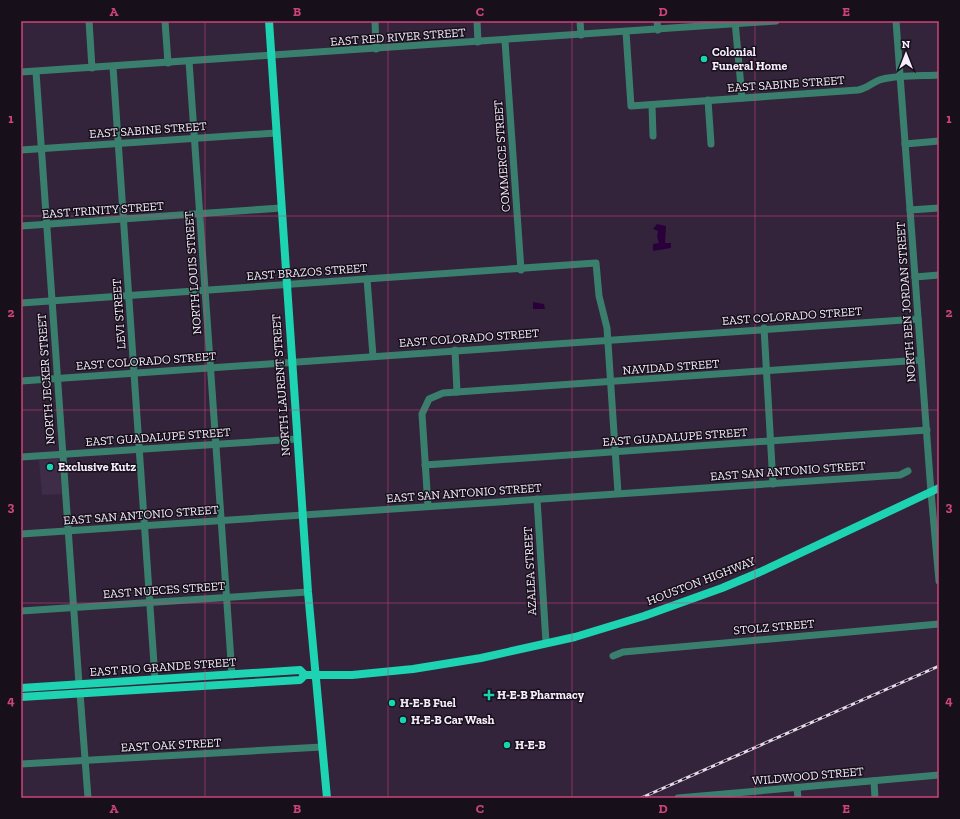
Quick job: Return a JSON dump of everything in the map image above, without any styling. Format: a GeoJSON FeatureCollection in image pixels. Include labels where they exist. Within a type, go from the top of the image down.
{"type":"FeatureCollection","features":[{"type":"Feature","properties":{"kind":"main road","name":"NORTH LAURENT STREET"},"geometry":{"type":"LineString","coordinates":[[269,21],[291,362],[304,515],[308,592],[327,798]]}},
{"type":"Feature","properties":{"kind":"main road","name":"HOUSTON HIGHWAY"},"geometry":{"type":"LineString","coordinates":[[459,661],[575,637],[644,616],[722,588],[760,572],[939,488]]}},
{"type":"Feature","properties":{"kind":"main road","name":"EAST RIO GRANDE STREET"},"geometry":{"type":"LineString","coordinates":[[21,697],[300,680],[305,676],[352,675],[459,661]]}},
{"type":"Feature","properties":{"kind":"main road","name":"EAST RIO GRANDE STREET"},"geometry":{"type":"LineString","coordinates":[[22,688],[300,670],[305,676]]}},
{"type":"Feature","properties":{"kind":"main road","name":"NORTH LAURENT STREET"},"geometry":{"type":"LineString","coordinates":[[322,747],[322,798]]}},
{"type":"Feature","properties":{"kind":"street"},"geometry":{"type":"LineString","coordinates":[[89,21],[92,68]]}},
{"type":"Feature","properties":{"kind":"street"},"geometry":{"type":"LineString","coordinates":[[165,21],[168,63]]}},
{"type":"Feature","properties":{"kind":"street"},"geometry":{"type":"LineString","coordinates":[[374,21],[376,49]]}},
{"type":"Feature","properties":{"kind":"street"},"geometry":{"type":"LineString","coordinates":[[477,21],[478,42]]}},
{"type":"Feature","properties":{"kind":"street"},"geometry":{"type":"LineString","coordinates":[[580,21],[581,36]]}},
{"type":"Feature","properties":{"kind":"street"},"geometry":{"type":"LineString","coordinates":[[657,21],[658,30]]}},
{"type":"Feature","properties":{"kind":"street","name":"EAST RED RIVER STREET"},"geometry":{"type":"LineString","coordinates":[[21,72],[581,36],[735,22],[776,21]]}},
{"type":"Feature","properties":{"kind":"street","name":"NORTH BEN JORDAN STREET"},"geometry":{"type":"LineString","coordinates":[[896,21],[939,581]]}},
{"type":"Feature","properties":{"kind":"street"},"geometry":{"type":"LineString","coordinates":[[735,22],[742,98]]}},
{"type":"Feature","properties":{"kind":"street","name":"EAST SABINE STREET"},"geometry":{"type":"LineString","coordinates":[[626,32],[631,106],[858,90],[867,88],[881,79],[939,75]]}},
{"type":"Feature","properties":{"kind":"street","name":"COMMERCE STREET"},"geometry":{"type":"LineString","coordinates":[[505,41],[521,270]]}},
{"type":"Feature","properties":{"kind":"street","name":"NORTH LOUIS STREET"},"geometry":{"type":"LineString","coordinates":[[189,61],[232,675]]}},
{"type":"Feature","properties":{"kind":"street","name":"LEVI STREET"},"geometry":{"type":"LineString","coordinates":[[113,67],[117,143],[140,450],[155,679]]}},
{"type":"Feature","properties":{"kind":"street","name":"NORTH JECKER STREET"},"geometry":{"type":"LineString","coordinates":[[36,72],[79,684]]}},
{"type":"Feature","properties":{"kind":"street"},"geometry":{"type":"LineString","coordinates":[[708,100],[711,144]]}},
{"type":"Feature","properties":{"kind":"street"},"geometry":{"type":"LineString","coordinates":[[652,105],[653,136]]}},
{"type":"Feature","properties":{"kind":"street","name":"EAST SABINE STREET"},"geometry":{"type":"LineString","coordinates":[[21,150],[276,132]]}},
{"type":"Feature","properties":{"kind":"street"},"geometry":{"type":"LineString","coordinates":[[905,144],[939,141]]}},
{"type":"Feature","properties":{"kind":"street","name":"EAST TRINITY STREET"},"geometry":{"type":"LineString","coordinates":[[21,226],[281,208]]}},
{"type":"Feature","properties":{"kind":"street"},"geometry":{"type":"LineString","coordinates":[[910,210],[939,208]]}},
{"type":"Feature","properties":{"kind":"street","name":"EAST BRAZOS STREET"},"geometry":{"type":"LineString","coordinates":[[21,304],[367,279],[521,270],[596,263],[599,296],[606,320],[608,339]]}},
{"type":"Feature","properties":{"kind":"street"},"geometry":{"type":"LineString","coordinates":[[915,277],[939,275]]}},
{"type":"Feature","properties":{"kind":"street"},"geometry":{"type":"LineString","coordinates":[[367,279],[373,356]]}},
{"type":"Feature","properties":{"kind":"street","name":"EAST COLORADO STREET"},"geometry":{"type":"LineString","coordinates":[[21,381],[764,328],[918,319]]}},
{"type":"Feature","properties":{"kind":"street"},"geometry":{"type":"LineString","coordinates":[[764,328],[773,484]]}},
{"type":"Feature","properties":{"kind":"street"},"geometry":{"type":"LineString","coordinates":[[608,339],[618,493]]}},
{"type":"Feature","properties":{"kind":"street"},"geometry":{"type":"LineString","coordinates":[[455,350],[457,392]]}},
{"type":"Feature","properties":{"kind":"street","name":"NAVIDAD STREET"},"geometry":{"type":"LineString","coordinates":[[425,465],[422,414],[430,398],[435,395],[457,392],[921,360]]}},
{"type":"Feature","properties":{"kind":"street","name":"EAST GUADALUPE STREET"},"geometry":{"type":"LineString","coordinates":[[425,465],[927,430]]}},
{"type":"Feature","properties":{"kind":"street","name":"EAST GUADALUPE STREET"},"geometry":{"type":"LineString","coordinates":[[21,457],[297,439]]}},
{"type":"Feature","properties":{"kind":"street"},"geometry":{"type":"LineString","coordinates":[[425,465],[428,506]]}},
{"type":"Feature","properties":{"kind":"street","name":"EAST SAN ANTONIO STREET"},"geometry":{"type":"LineString","coordinates":[[21,534],[900,475],[908,471]]}},
{"type":"Feature","properties":{"kind":"street","name":"AZALEA STREET"},"geometry":{"type":"LineString","coordinates":[[537,499],[546,642]]}},
{"type":"Feature","properties":{"kind":"street","name":"EAST NUECES STREET"},"geometry":{"type":"LineString","coordinates":[[21,611],[308,592]]}},
{"type":"Feature","properties":{"kind":"street","name":"STOLZ STREET"},"geometry":{"type":"LineString","coordinates":[[613,656],[623,652],[939,624]]}},
{"type":"Feature","properties":{"kind":"street"},"geometry":{"type":"LineString","coordinates":[[80,693],[88,798]]}},
{"type":"Feature","properties":{"kind":"street","name":"EAST OAK STREET"},"geometry":{"type":"LineString","coordinates":[[21,764],[322,747]]}},
{"type":"Feature","properties":{"kind":"street","name":"WILDWOOD STREET"},"geometry":{"type":"LineString","coordinates":[[678,798],[721,796],[939,775]]}},
{"type":"Feature","properties":{"kind":"street"},"geometry":{"type":"LineString","coordinates":[[874,781],[875,798]]}},
{"type":"Feature","properties":{"kind":"street"},"geometry":{"type":"LineString","coordinates":[[797,788],[798,798]]}},
{"type":"Feature","properties":{"kind":"shaded area"},"geometry":{"type":"Polygon","coordinates":[[[657,224],[666,226],[665,243],[671,243],[671,248],[653,251],[653,244],[659,243],[657,237],[658,231],[653,229],[657,224]]]}},
{"type":"Feature","properties":{"kind":"shaded area"},"geometry":{"type":"Polygon","coordinates":[[[533,302],[544,304],[545,309],[533,309],[533,302]]]}},
{"type":"Feature","properties":{"kind":"shaded area"},"geometry":{"type":"Polygon","coordinates":[[[59,458],[62,494],[42,495],[39,460],[59,458]]]}},
{"type":"Feature","properties":{"kind":"railway"},"geometry":{"type":"LineString","coordinates":[[641,798],[939,666]]}},
{"type":"Feature","properties":{"kind":"place","name":"Colonial Funeral Home"},"geometry":{"type":"Point","coordinates":[704,59]}},
{"type":"Feature","properties":{"kind":"place","name":"Exclusive Kutz"},"geometry":{"type":"Point","coordinates":[50,467]}},
{"type":"Feature","properties":{"kind":"place","name":"H-E-B Pharmacy"},"geometry":{"type":"Point","coordinates":[489,695]}},
{"type":"Feature","properties":{"kind":"place","name":"H-E-B Fuel"},"geometry":{"type":"Point","coordinates":[392,703]}},
{"type":"Feature","properties":{"kind":"place","name":"H-E-B Car Wash"},"geometry":{"type":"Point","coordinates":[403,720]}},
{"type":"Feature","properties":{"kind":"place","name":"H-E-B"},"geometry":{"type":"Point","coordinates":[507,745]}}]}
